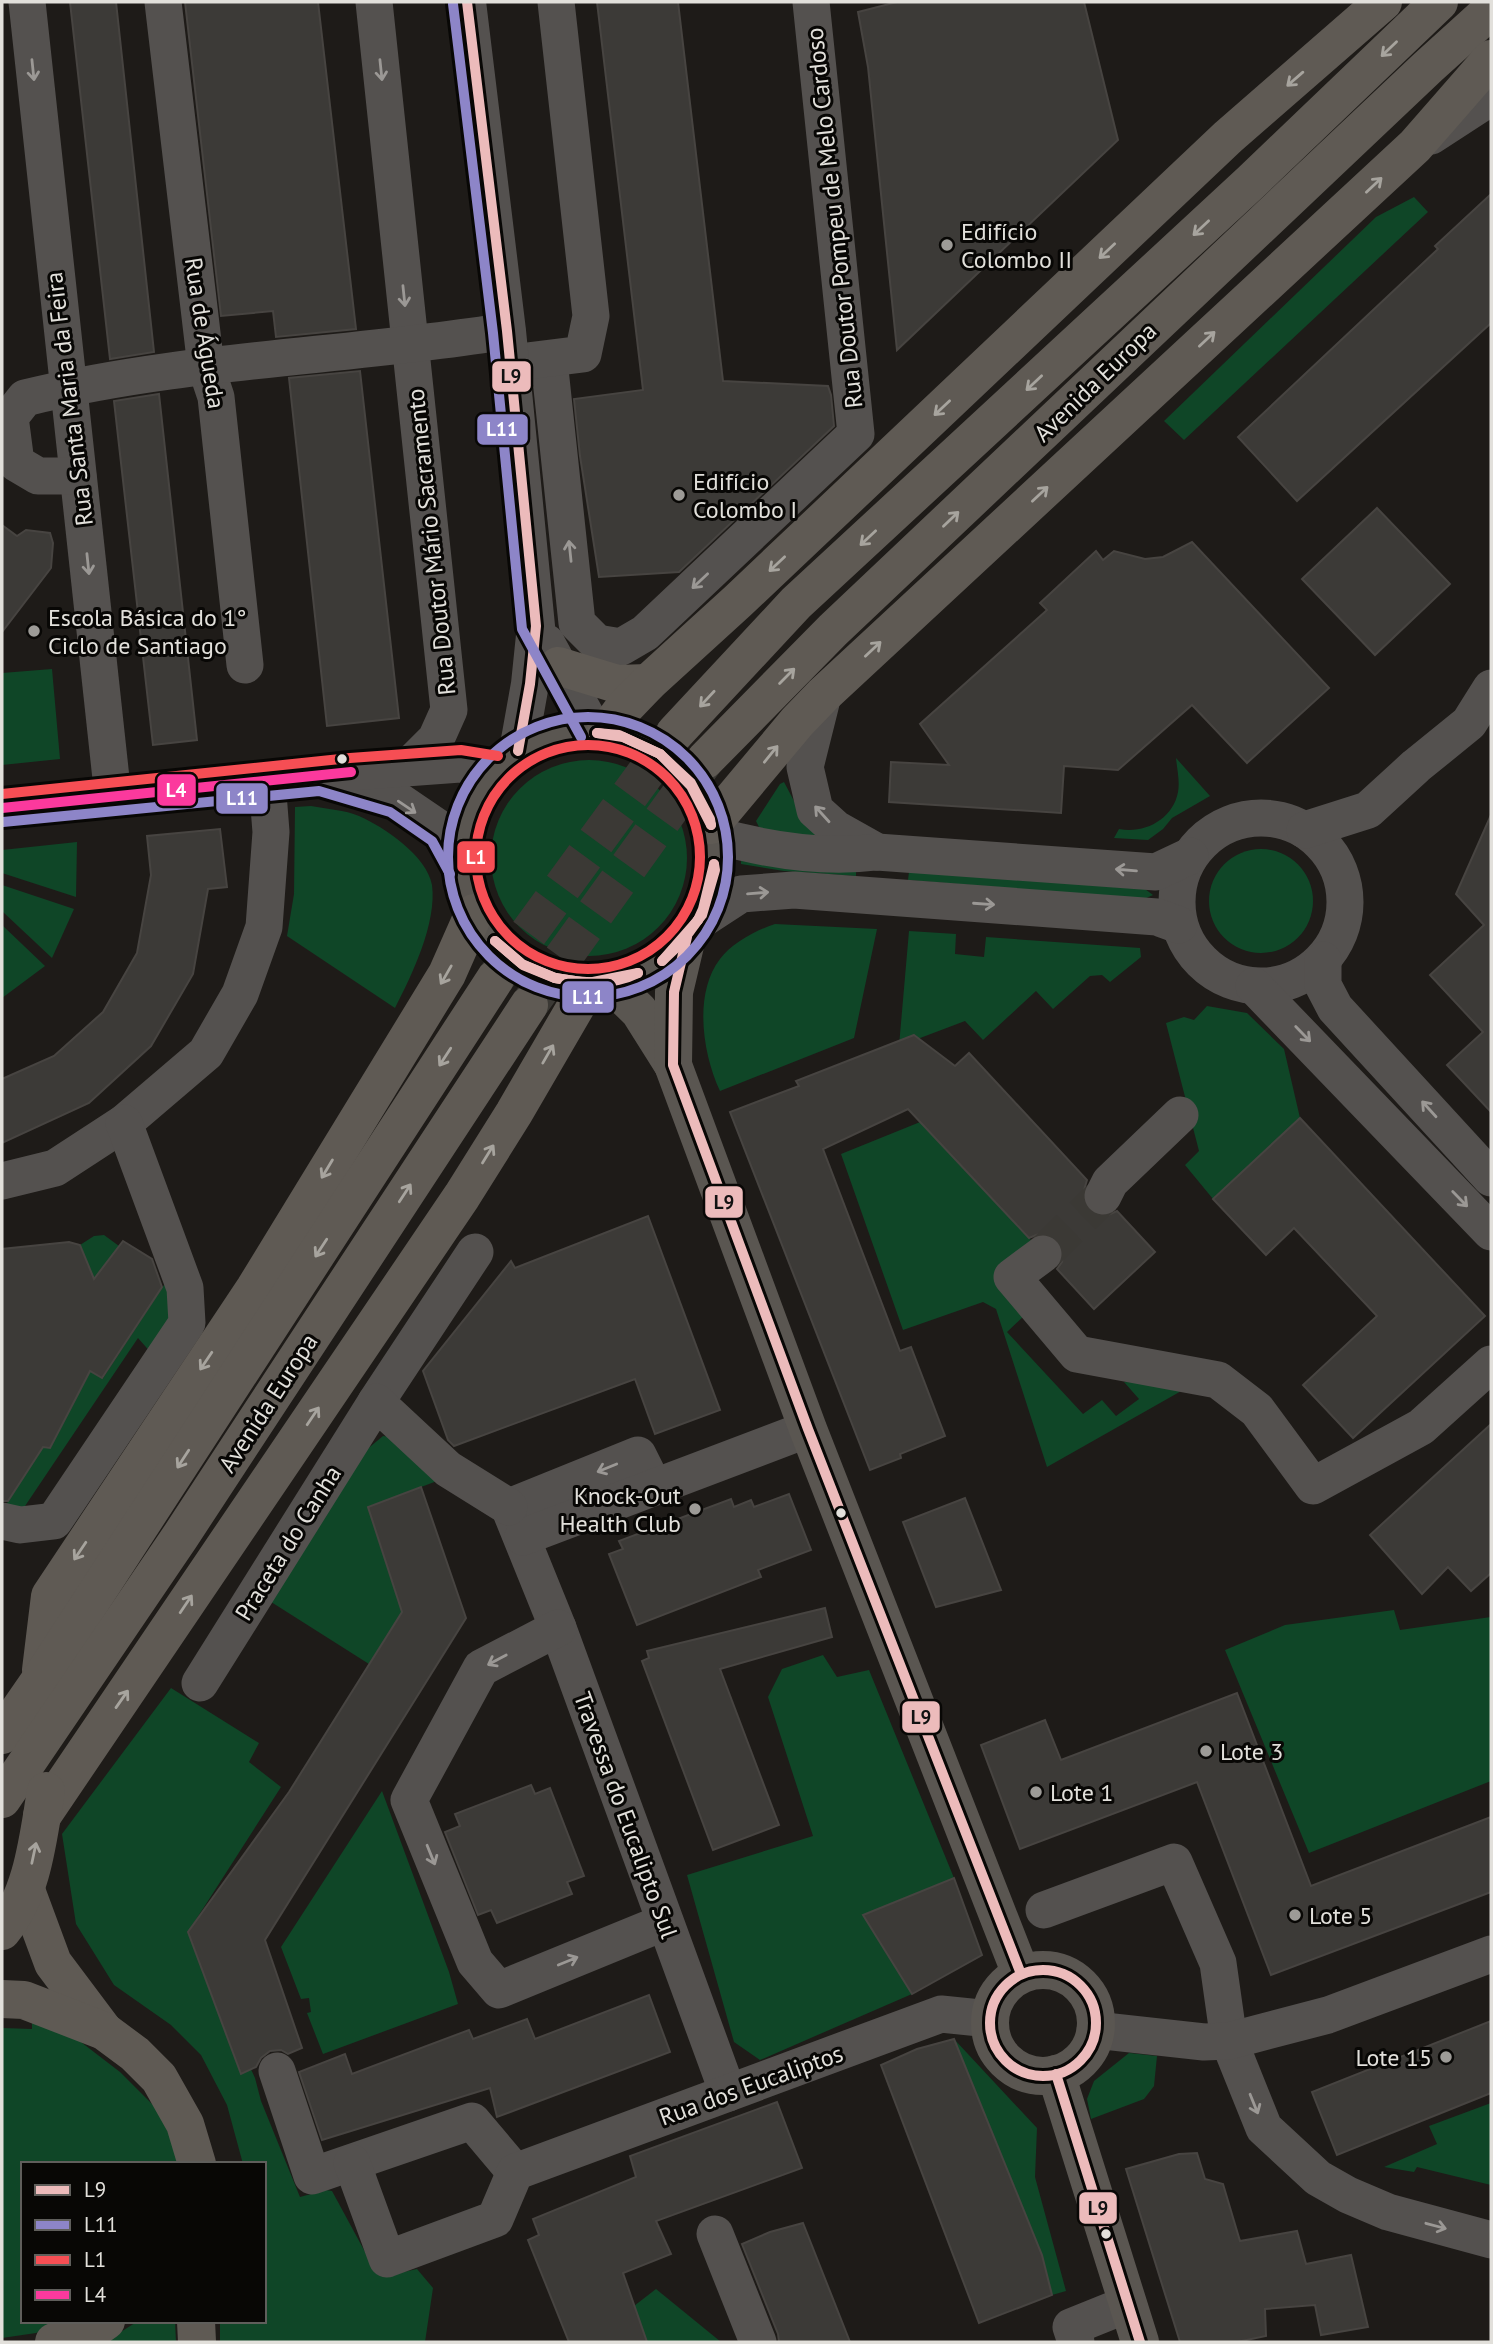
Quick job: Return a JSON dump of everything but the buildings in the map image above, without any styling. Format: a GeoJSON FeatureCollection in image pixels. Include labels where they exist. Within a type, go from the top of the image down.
{"type":"FeatureCollection","features":[{"type":"Feature","properties":{"kind":"main road"},"geometry":{"type":"LineString","coordinates":[[599,731],[1228,137],[1383,2]]}},
{"type":"Feature","properties":{"kind":"main road","name":"Avenida Europa"},"geometry":{"type":"LineString","coordinates":[[675,733],[796,603],[1251,182],[1439,2]]}},
{"type":"Feature","properties":{"kind":"main road","name":"Avenida Europa"},"geometry":{"type":"LineString","coordinates":[[705,760],[832,630],[1491,10]]}},
{"type":"Feature","properties":{"kind":"main road"},"geometry":{"type":"LineString","coordinates":[[712,830],[797,722],[823,695],[1413,148],[1491,59]]}},
{"type":"Feature","properties":{"kind":"main road"},"geometry":{"type":"LineString","coordinates":[[558,666],[617,684],[648,683]]}},
{"type":"Feature","properties":{"kind":"main road"},"geometry":{"type":"LineString","coordinates":[[673,1065],[674,992],[692,929],[712,884],[715,865],[712,830],[697,791],[673,762],[642,742],[599,731],[554,735],[507,761],[475,799],[464,832],[462,867],[466,891],[474,913],[494,942],[521,965],[554,979],[599,983],[639,973],[665,958],[692,929]]}},
{"type":"Feature","properties":{"kind":"main road"},"geometry":{"type":"LineString","coordinates":[[40,1680],[50,1596],[255,1288],[447,974],[474,913]]}},
{"type":"Feature","properties":{"kind":"main road","name":"Avenida Europa"},"geometry":{"type":"LineString","coordinates":[[2,1735],[495,979]]}},
{"type":"Feature","properties":{"kind":"main road"},"geometry":{"type":"LineString","coordinates":[[599,983],[639,1011],[673,1065],[808,1429],[1021,1974]]}},
{"type":"Feature","properties":{"kind":"main road"},"geometry":{"type":"LineString","coordinates":[[42,1816],[462,1196],[599,983]]}},
{"type":"Feature","properties":{"kind":"main road","name":"Avenida Europa"},"geometry":{"type":"LineString","coordinates":[[2,1799],[180,1537],[529,1005]]}},
{"type":"Feature","properties":{"kind":"main road"},"geometry":{"type":"LineString","coordinates":[[2,1931],[26,1890],[48,1778],[148,1582]]}},
{"type":"Feature","properties":{"kind":"main road"},"geometry":{"type":"LineString","coordinates":[[26,1890],[53,1963],[104,2031]]}},
{"type":"Feature","properties":{"kind":"main road"},"geometry":{"type":"LineString","coordinates":[[1038,1970],[1056,1972],[1072,1978],[1085,1990],[1093,2006],[1096,2022],[1094,2040],[1085,2055],[1073,2067],[1056,2074],[1040,2076],[1023,2072],[1009,2064],[998,2051],[991,2036],[993,2005],[999,1993],[1021,1974],[1038,1970]]}},
{"type":"Feature","properties":{"kind":"main road"},"geometry":{"type":"LineString","coordinates":[[2,1999],[24,2000],[104,2031],[135,2054],[159,2078],[185,2123],[196,2162]]}},
{"type":"Feature","properties":{"kind":"main road"},"geometry":{"type":"LineString","coordinates":[[1056,2074],[1140,2342]]}},
{"type":"Feature","properties":{"kind":"main road"},"geometry":{"type":"LineString","coordinates":[[54,2342],[93,2330],[103,2323]]}},
{"type":"Feature","properties":{"kind":"main road"},"geometry":{"type":"LineString","coordinates":[[196,2323],[197,2342]]}},
{"type":"Feature","properties":{"kind":"street","name":"Rua Santa Maria da Feira"},"geometry":{"type":"LineString","coordinates":[[26,2],[113,797]]}},
{"type":"Feature","properties":{"kind":"street","name":"Rua de Águeda"},"geometry":{"type":"LineString","coordinates":[[163,2],[206,367],[216,397],[245,665]]}},
{"type":"Feature","properties":{"kind":"street","name":"Rua Doutor Mário Sacramento"},"geometry":{"type":"LineString","coordinates":[[374,2],[449,710],[436,739],[408,767]]}},
{"type":"Feature","properties":{"kind":"street"},"geometry":{"type":"LineString","coordinates":[[2,808],[408,767],[507,761],[530,684],[536,626],[509,347],[467,2]]}},
{"type":"Feature","properties":{"kind":"street"},"geometry":{"type":"LineString","coordinates":[[78,476],[38,476],[16,463],[10,417],[25,398],[67,388],[206,367],[409,343],[509,347],[549,360],[583,354],[591,316],[556,2]]}},
{"type":"Feature","properties":{"kind":"street","name":"Rua Doutor Pompeu de Melo Cardoso"},"geometry":{"type":"LineString","coordinates":[[549,360],[577,623],[597,643],[621,647],[645,633],[856,434],[811,2]]}},
{"type":"Feature","properties":{"kind":"street"},"geometry":{"type":"LineString","coordinates":[[1413,148],[1491,97]]}},
{"type":"Feature","properties":{"kind":"street"},"geometry":{"type":"LineString","coordinates":[[536,626],[599,731]]}},
{"type":"Feature","properties":{"kind":"street"},"geometry":{"type":"LineString","coordinates":[[1305,830],[1368,810],[1469,723],[1491,688]]}},
{"type":"Feature","properties":{"kind":"street"},"geometry":{"type":"LineString","coordinates":[[823,695],[804,767],[815,810],[836,828],[877,852]]}},
{"type":"Feature","properties":{"kind":"street"},"geometry":{"type":"LineString","coordinates":[[320,777],[396,799],[443,831],[462,867]]}},
{"type":"Feature","properties":{"kind":"street"},"geometry":{"type":"LineString","coordinates":[[2,1181],[55,1168],[124,1124],[206,1053],[240,994],[264,927],[271,832],[267,781]]}},
{"type":"Feature","properties":{"kind":"street"},"geometry":{"type":"LineString","coordinates":[[1342,876],[1368,810]]}},
{"type":"Feature","properties":{"kind":"street"},"geometry":{"type":"LineString","coordinates":[[1255,817],[1281,819],[1305,830],[1327,850],[1342,876],[1346,898],[1344,921],[1336,942],[1323,960],[1308,972],[1292,981],[1273,986],[1254,986],[1229,980],[1207,967],[1190,948],[1179,925],[1176,901],[1180,877],[1190,856],[1207,836],[1230,823],[1255,817]]}},
{"type":"Feature","properties":{"kind":"street"},"geometry":{"type":"LineString","coordinates":[[712,830],[761,848],[851,856],[877,852],[1156,872],[1190,856]]}},
{"type":"Feature","properties":{"kind":"street"},"geometry":{"type":"LineString","coordinates":[[692,929],[741,894],[794,890],[1157,917],[1179,925]]}},
{"type":"Feature","properties":{"kind":"street"},"geometry":{"type":"LineString","coordinates":[[1323,960],[1323,985],[1335,1008],[1491,1178]]}},
{"type":"Feature","properties":{"kind":"street"},"geometry":{"type":"LineString","coordinates":[[1254,986],[1491,1232]]}},
{"type":"Feature","properties":{"kind":"street"},"geometry":{"type":"LineString","coordinates":[[1102,1196],[1110,1182],[1180,1115]]}},
{"type":"Feature","properties":{"kind":"street"},"geometry":{"type":"LineString","coordinates":[[2,1521],[20,1525],[54,1521],[187,1323],[185,1288],[124,1124]]}},
{"type":"Feature","properties":{"kind":"street","name":"Praceta do Canha"},"geometry":{"type":"LineString","coordinates":[[200,1683],[376,1402],[475,1252]]}},
{"type":"Feature","properties":{"kind":"street"},"geometry":{"type":"LineString","coordinates":[[1043,1254],[1012,1278],[1077,1354],[1218,1380],[1256,1410],[1313,1486],[1421,1427],[1491,1364]]}},
{"type":"Feature","properties":{"kind":"street"},"geometry":{"type":"LineString","coordinates":[[376,1402],[448,1469],[516,1522],[638,1455],[654,1487],[808,1429]]}},
{"type":"Feature","properties":{"kind":"street","name":"Travessa do Eucalipto Sul"},"geometry":{"type":"LineString","coordinates":[[516,1522],[558,1628],[728,2093]]}},
{"type":"Feature","properties":{"kind":"street"},"geometry":{"type":"LineString","coordinates":[[558,1628],[481,1668],[409,1800],[475,1962],[499,1990],[665,1922]]}},
{"type":"Feature","properties":{"kind":"street"},"geometry":{"type":"LineString","coordinates":[[1044,1910],[1174,1862],[1218,1962],[1229,2041],[1264,2128],[1318,2178],[1348,2195],[1388,2212],[1491,2240]]}},
{"type":"Feature","properties":{"kind":"street"},"geometry":{"type":"LineString","coordinates":[[1095,2029],[1204,2042],[1229,2041],[1328,2015],[1491,1954]]}},
{"type":"Feature","properties":{"kind":"street","name":"Rua dos Eucaliptos"},"geometry":{"type":"LineString","coordinates":[[515,2172],[941,2014],[990,2019]]}},
{"type":"Feature","properties":{"kind":"street"},"geometry":{"type":"LineString","coordinates":[[277,2071],[312,2176],[472,2121],[515,2172],[495,2219],[387,2259],[352,2163]]}},
{"type":"Feature","properties":{"kind":"street"},"geometry":{"type":"LineString","coordinates":[[715,2234],[758,2342]]}},
{"type":"Feature","properties":{"kind":"street"},"geometry":{"type":"LineString","coordinates":[[1076,2342],[1071,2327],[1128,2304]]}},
{"type":"Feature","properties":{"kind":"green space"},"geometry":{"type":"Polygon","coordinates":[[[1414,197],[1428,212],[1184,440],[1164,421],[1376,217],[1414,197]]]}},
{"type":"Feature","properties":{"kind":"green space"},"geometry":{"type":"Polygon","coordinates":[[[52,669],[60,759],[2,765],[2,673],[52,669]]]}},
{"type":"Feature","properties":{"kind":"green space"},"geometry":{"type":"Polygon","coordinates":[[[1176,758],[1210,796],[1172,818],[1148,840],[1114,838],[1119,829],[1148,827],[1170,810],[1179,788],[1176,758]]]}},
{"type":"Feature","properties":{"kind":"green space"},"geometry":{"type":"Polygon","coordinates":[[[589,760],[627,767],[658,789],[680,820],[687,858],[680,896],[658,927],[627,949],[589,956],[551,949],[520,927],[498,896],[491,858],[498,820],[520,789],[551,767],[589,760]]]}},
{"type":"Feature","properties":{"kind":"green space"},"geometry":{"type":"Polygon","coordinates":[[[784,782],[803,818],[843,846],[768,833],[759,827],[756,821],[784,782]]]}},
{"type":"Feature","properties":{"kind":"green space"},"geometry":{"type":"Polygon","coordinates":[[[311,806],[354,814],[380,827],[413,853],[428,874],[432,885],[431,916],[422,948],[395,1008],[287,936],[294,894],[295,807],[311,806]]]}},
{"type":"Feature","properties":{"kind":"green space"},"geometry":{"type":"Polygon","coordinates":[[[77,842],[76,897],[2,873],[2,850],[77,842]]]}},
{"type":"Feature","properties":{"kind":"green space"},"geometry":{"type":"Polygon","coordinates":[[[1261,849],[1281,853],[1298,864],[1309,881],[1313,901],[1309,921],[1298,938],[1281,949],[1261,953],[1241,949],[1224,938],[1213,921],[1209,901],[1213,881],[1224,864],[1241,853],[1261,849]]]}},
{"type":"Feature","properties":{"kind":"green space"},"geometry":{"type":"Polygon","coordinates":[[[741,861],[856,867],[856,876],[784,871],[741,864],[741,861]]]}},
{"type":"Feature","properties":{"kind":"green space"},"geometry":{"type":"Polygon","coordinates":[[[909,872],[1145,889],[1153,895],[1144,899],[908,880],[909,872]]]}},
{"type":"Feature","properties":{"kind":"green space"},"geometry":{"type":"Polygon","coordinates":[[[2,885],[74,909],[52,958],[2,911],[2,885]]]}},
{"type":"Feature","properties":{"kind":"green space"},"geometry":{"type":"Polygon","coordinates":[[[775,924],[877,929],[854,1038],[720,1091],[705,1043],[706,989],[712,973],[725,953],[745,938],[775,924]]]}},
{"type":"Feature","properties":{"kind":"green space"},"geometry":{"type":"Polygon","coordinates":[[[2,925],[45,966],[2,998],[2,925]]]}},
{"type":"Feature","properties":{"kind":"green space"},"geometry":{"type":"Polygon","coordinates":[[[909,931],[956,934],[955,954],[984,957],[986,937],[1140,948],[1141,957],[1110,982],[1102,975],[1090,976],[1053,1009],[1036,991],[983,1040],[965,1021],[899,1046],[909,931]]]}},
{"type":"Feature","properties":{"kind":"green space"},"geometry":{"type":"Polygon","coordinates":[[[1207,1006],[1247,1013],[1284,1049],[1300,1118],[1213,1199],[1185,1165],[1199,1151],[1166,1023],[1184,1017],[1194,1020],[1207,1006]]]}},
{"type":"Feature","properties":{"kind":"green space"},"geometry":{"type":"Polygon","coordinates":[[[935,1116],[1034,1244],[1026,1314],[1007,1332],[1083,1414],[1102,1400],[1116,1416],[1139,1399],[1124,1382],[1176,1383],[1183,1390],[1047,1467],[996,1309],[983,1302],[903,1330],[841,1154],[935,1116]]]}},
{"type":"Feature","properties":{"kind":"green space"},"geometry":{"type":"Polygon","coordinates":[[[104,1235],[119,1246],[64,1322],[86,1259],[80,1245],[94,1236],[104,1235]]]}},
{"type":"Feature","properties":{"kind":"green space"},"geometry":{"type":"Polygon","coordinates":[[[168,1279],[176,1313],[153,1355],[138,1338],[23,1509],[2,1511],[43,1447],[51,1447],[90,1371],[103,1378],[168,1279]]]}},
{"type":"Feature","properties":{"kind":"green space"},"geometry":{"type":"Polygon","coordinates":[[[383,1436],[399,1438],[437,1481],[368,1507],[402,1612],[369,1664],[268,1600],[365,1451],[383,1436]]]}},
{"type":"Feature","properties":{"kind":"green space"},"geometry":{"type":"Polygon","coordinates":[[[1394,1610],[1400,1630],[1491,1617],[1491,1781],[1309,1853],[1225,1650],[1285,1625],[1394,1610]]]}},
{"type":"Feature","properties":{"kind":"green space"},"geometry":{"type":"Polygon","coordinates":[[[823,1655],[837,1677],[869,1670],[954,1878],[912,1994],[760,2060],[734,2042],[687,1875],[813,1836],[768,1697],[782,1669],[823,1655]]]}},
{"type":"Feature","properties":{"kind":"green space"},"geometry":{"type":"Polygon","coordinates":[[[171,1688],[259,1743],[249,1762],[281,1787],[188,1932],[255,2078],[261,2101],[300,2197],[332,2191],[377,2274],[386,2276],[417,2269],[433,2288],[425,2342],[220,2342],[220,2323],[266,2323],[266,2162],[242,2162],[227,2105],[201,2055],[171,2025],[114,1985],[76,1924],[62,1834],[171,1688]]]}},
{"type":"Feature","properties":{"kind":"green space"},"geometry":{"type":"Polygon","coordinates":[[[382,1791],[449,1972],[458,2004],[323,2054],[307,2013],[311,2012],[309,1998],[301,1999],[281,1947],[382,1791]]]}},
{"type":"Feature","properties":{"kind":"green space"},"geometry":{"type":"Polygon","coordinates":[[[32,2019],[77,2039],[120,2072],[155,2107],[171,2129],[179,2162],[21,2162],[21,2323],[58,2323],[36,2333],[2,2338],[2,2028],[32,2029],[32,2019]]]}},
{"type":"Feature","properties":{"kind":"green space"},"geometry":{"type":"Polygon","coordinates":[[[954,2039],[1037,2128],[1035,2177],[1066,2291],[1052,2295],[1005,2166],[954,2039]]]}},
{"type":"Feature","properties":{"kind":"green space"},"geometry":{"type":"Polygon","coordinates":[[[1129,2053],[1157,2056],[1154,2086],[1144,2099],[1091,2119],[1087,2099],[1094,2081],[1129,2053]]]}},
{"type":"Feature","properties":{"kind":"green space"},"geometry":{"type":"Polygon","coordinates":[[[1491,2103],[1491,2185],[1417,2167],[1414,2172],[1384,2167],[1437,2144],[1429,2126],[1491,2103]]]}},
{"type":"Feature","properties":{"kind":"green space"},"geometry":{"type":"Polygon","coordinates":[[[656,2289],[721,2342],[647,2342],[634,2306],[656,2289]]]}},
{"type":"Feature","properties":{"kind":"green space"},"geometry":{"type":"Polygon","coordinates":[[[135,2323],[175,2323],[176,2342],[105,2342],[135,2323]]]}},
{"type":"Feature","properties":{"kind":"tunnel"},"geometry":{"type":"LineString","coordinates":[[495,979],[675,733]]}},
{"type":"Feature","properties":{"kind":"tunnel"},"geometry":{"type":"LineString","coordinates":[[529,1005],[705,760]]}},
{"type":"Feature","properties":{"kind":"tunnel"},"geometry":{"type":"LineString","coordinates":[[1043,1254],[1103,1196]]}},
{"type":"Feature","properties":{"kind":"transit line","name":"L9"},"geometry":{"type":"LineString","coordinates":[[467,2],[507,331],[536,626],[530,684],[518,751]]}},
{"type":"Feature","properties":{"kind":"transit line","name":"L11"},"geometry":{"type":"LineString","coordinates":[[453,4],[493,333],[522,629],[581,737]]}},
{"type":"Feature","properties":{"kind":"transit line","name":"L11"},"geometry":{"type":"LineString","coordinates":[[588,717],[615,720],[642,728],[666,740],[687,758],[705,779],[717,803],[725,830],[728,857],[725,884],[717,911],[705,935],[687,956],[666,974],[642,986],[615,994],[588,997],[561,994],[534,986],[510,974],[489,956],[471,935],[459,911],[451,884],[448,857],[451,830],[459,803],[471,779],[489,758],[510,740],[534,728],[561,720],[588,717]]}},
{"type":"Feature","properties":{"kind":"transit line","name":"L9"},"geometry":{"type":"LineString","coordinates":[[597,733],[619,735],[660,754]]}},
{"type":"Feature","properties":{"kind":"transit line","name":"L9"},"geometry":{"type":"LineString","coordinates":[[597,733],[623,737],[660,754]]}},
{"type":"Feature","properties":{"kind":"transit line","name":"L1"},"geometry":{"type":"LineString","coordinates":[[577,745],[599,745],[641,758],[659,770],[675,786],[692,814],[700,857],[692,900],[675,928],[659,944],[631,961],[599,969],[577,969],[535,956],[517,944],[501,928],[484,900],[476,868],[476,846],[489,804],[501,786],[517,770],[545,753],[577,745]]}},
{"type":"Feature","properties":{"kind":"transit line","name":"L1"},"geometry":{"type":"LineString","coordinates":[[2,794],[350,758],[461,750],[498,756]]}},
{"type":"Feature","properties":{"kind":"transit line","name":"L9"},"geometry":{"type":"LineString","coordinates":[[660,754],[691,783],[711,825]]}},
{"type":"Feature","properties":{"kind":"transit line","name":"L9"},"geometry":{"type":"LineString","coordinates":[[660,754],[691,786],[711,825]]}},
{"type":"Feature","properties":{"kind":"transit line","name":"L4"},"geometry":{"type":"LineString","coordinates":[[2,808],[351,772]]}},
{"type":"Feature","properties":{"kind":"transit line","name":"L11"},"geometry":{"type":"LineString","coordinates":[[3,822],[319,791],[390,812],[432,841],[450,874]]}},
{"type":"Feature","properties":{"kind":"transit line","name":"L9"},"geometry":{"type":"LineString","coordinates":[[698,920],[714,864]]}},
{"type":"Feature","properties":{"kind":"transit line","name":"L9"},"geometry":{"type":"LineString","coordinates":[[698,920],[702,915],[715,870],[714,864]]}},
{"type":"Feature","properties":{"kind":"transit line","name":"L9"},"geometry":{"type":"LineString","coordinates":[[662,961],[698,920]]}},
{"type":"Feature","properties":{"kind":"transit line","name":"L9"},"geometry":{"type":"LineString","coordinates":[[662,961],[682,942],[698,920]]}},
{"type":"Feature","properties":{"kind":"transit line","name":"L9"},"geometry":{"type":"LineString","coordinates":[[687,937],[674,992],[673,1065],[808,1429],[1021,1974]]}},
{"type":"Feature","properties":{"kind":"transit line","name":"L9"},"geometry":{"type":"LineString","coordinates":[[495,941],[522,964],[555,978]]}},
{"type":"Feature","properties":{"kind":"transit line","name":"L9"},"geometry":{"type":"LineString","coordinates":[[495,941],[523,965],[555,978]]}},
{"type":"Feature","properties":{"kind":"transit line","name":"L9"},"geometry":{"type":"LineString","coordinates":[[555,978],[588,983],[638,973]]}},
{"type":"Feature","properties":{"kind":"transit line","name":"L9"},"geometry":{"type":"LineString","coordinates":[[555,978],[597,982],[618,980],[638,973]]}},
{"type":"Feature","properties":{"kind":"transit line","name":"L9"},"geometry":{"type":"LineString","coordinates":[[1043,1970],[1063,1974],[1080,1986],[1092,2003],[1096,2023],[1092,2043],[1080,2060],[1063,2072],[1043,2076],[1023,2072],[1006,2060],[994,2043],[990,2023],[994,2003],[1006,1986],[1023,1974],[1043,1970]]}},
{"type":"Feature","properties":{"kind":"transit line","name":"L9"},"geometry":{"type":"LineString","coordinates":[[1056,2074],[1140,2342]]}},
{"type":"Feature","properties":{"kind":"place","name":"Edifício Colombo II"},"geometry":{"type":"Point","coordinates":[947,245]}},
{"type":"Feature","properties":{"kind":"place","name":"Edifício Colombo I"},"geometry":{"type":"Point","coordinates":[679,495]}},
{"type":"Feature","properties":{"kind":"place","name":"Escola Básica do 1° Ciclo de Santiago"},"geometry":{"type":"Point","coordinates":[34,631]}},
{"type":"Feature","properties":{"kind":"place","name":"Knock-Out Health Club"},"geometry":{"type":"Point","coordinates":[695,1509]}},
{"type":"Feature","properties":{"kind":"place","name":"Lote 3"},"geometry":{"type":"Point","coordinates":[1206,1751]}},
{"type":"Feature","properties":{"kind":"place","name":"Lote 1"},"geometry":{"type":"Point","coordinates":[1036,1792]}},
{"type":"Feature","properties":{"kind":"place","name":"Lote 5"},"geometry":{"type":"Point","coordinates":[1295,1915]}},
{"type":"Feature","properties":{"kind":"place","name":"Lote 15"},"geometry":{"type":"Point","coordinates":[1446,2057]}}]}
